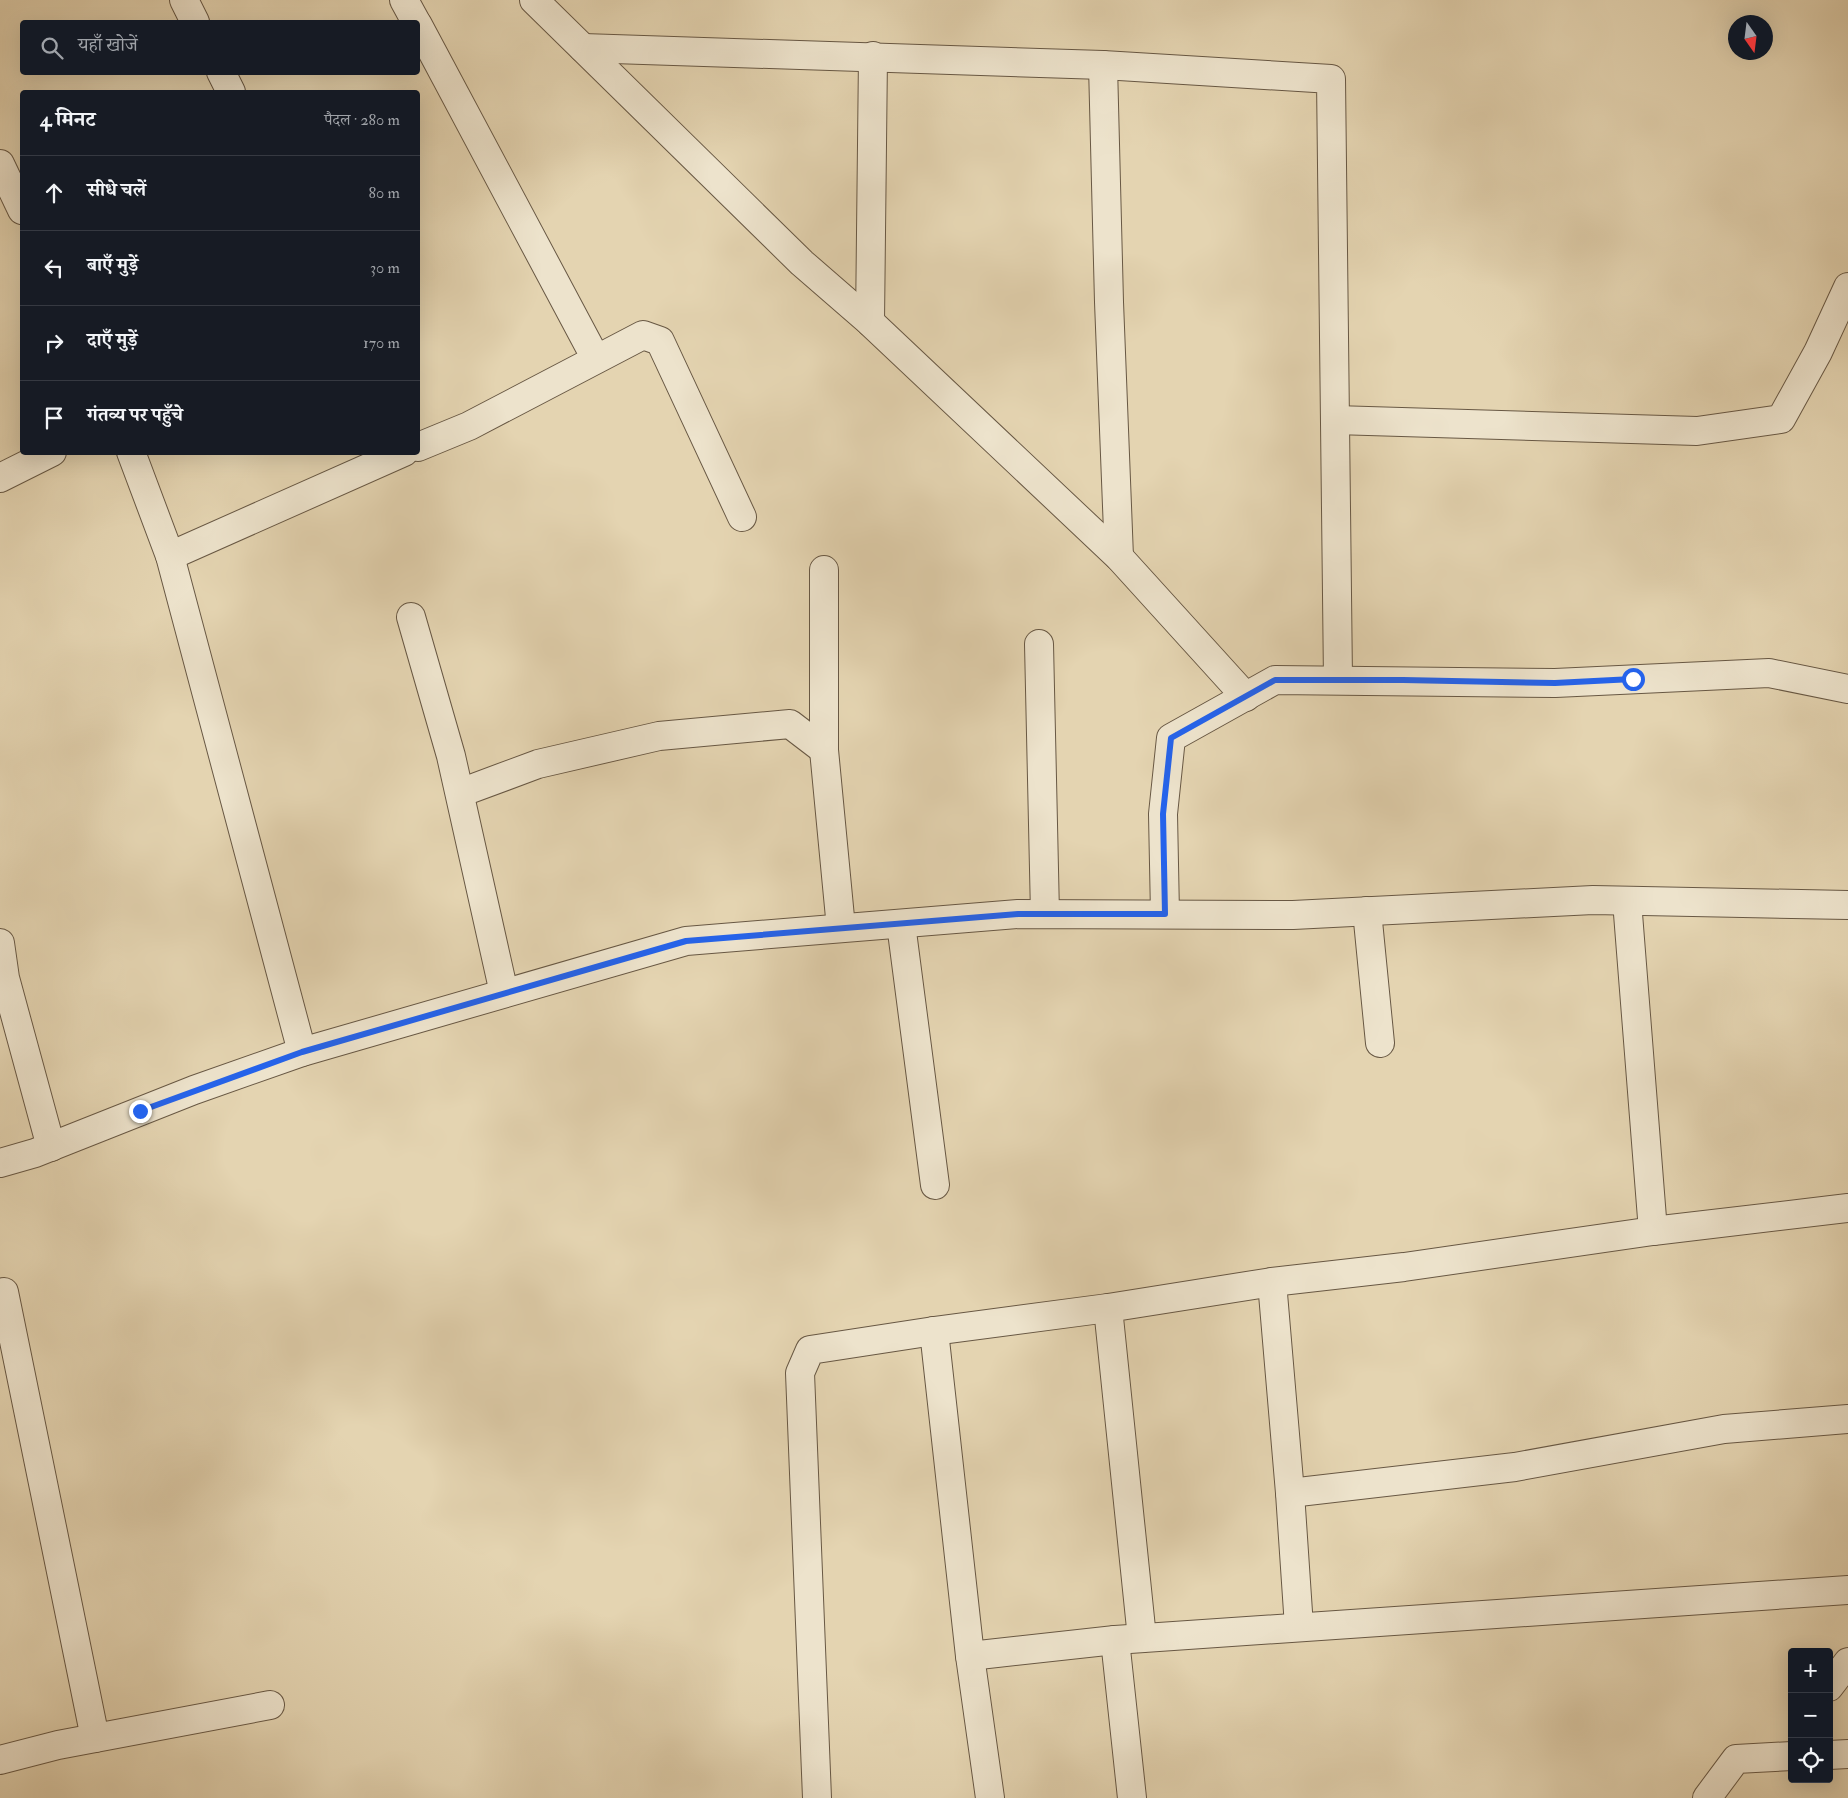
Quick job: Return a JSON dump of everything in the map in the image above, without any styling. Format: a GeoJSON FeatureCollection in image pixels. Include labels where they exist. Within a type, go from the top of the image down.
{"type":"FeatureCollection","features":[{"type":"Feature","properties":{"kind":"street"},"geometry":{"type":"LineString","coordinates":[[184,0],[195,20]]}},
{"type":"Feature","properties":{"kind":"street"},"geometry":{"type":"LineString","coordinates":[[404,0],[415,20]]}},
{"type":"Feature","properties":{"kind":"street"},"geometry":{"type":"LineString","coordinates":[[534,0],[802,263],[870,322],[1120,557],[1246,697]]}},
{"type":"Feature","properties":{"kind":"street"},"geometry":{"type":"LineString","coordinates":[[420,30],[596,359]]}},
{"type":"Feature","properties":{"kind":"street"},"geometry":{"type":"LineString","coordinates":[[584,48],[1103,65],[1331,79],[1338,680]]}},
{"type":"Feature","properties":{"kind":"street"},"geometry":{"type":"LineString","coordinates":[[870,322],[873,56]]}},
{"type":"Feature","properties":{"kind":"street"},"geometry":{"type":"LineString","coordinates":[[1103,65],[1109,302],[1120,557]]}},
{"type":"Feature","properties":{"kind":"street"},"geometry":{"type":"LineString","coordinates":[[222,75],[230,90]]}},
{"type":"Feature","properties":{"kind":"street"},"geometry":{"type":"LineString","coordinates":[[0,164],[20,206]]}},
{"type":"Feature","properties":{"kind":"street"},"geometry":{"type":"LineString","coordinates":[[1335,420],[1697,431],[1781,420],[1818,352],[1848,287]]}},
{"type":"Feature","properties":{"kind":"street"},"geometry":{"type":"LineString","coordinates":[[420,446],[469,426],[643,335],[660,341],[742,517]]}},
{"type":"Feature","properties":{"kind":"street"},"geometry":{"type":"LineString","coordinates":[[0,478],[46,455]]}},
{"type":"Feature","properties":{"kind":"street"},"geometry":{"type":"LineString","coordinates":[[132,455],[170,556],[302,1052]]}},
{"type":"Feature","properties":{"kind":"street"},"geometry":{"type":"LineString","coordinates":[[170,556],[397,455]]}},
{"type":"Feature","properties":{"kind":"street"},"geometry":{"type":"LineString","coordinates":[[824,570],[824,750],[840,928]]}},
{"type":"Feature","properties":{"kind":"street"},"geometry":{"type":"LineString","coordinates":[[411,616],[451,756],[504,993]]}},
{"type":"Feature","properties":{"kind":"street"},"geometry":{"type":"LineString","coordinates":[[1039,644],[1045,914]]}},
{"type":"Feature","properties":{"kind":"street"},"geometry":{"type":"LineString","coordinates":[[1165,914],[1163,814],[1171,738],[1275,680],[1555,683],[1769,673],[1848,689]]}},
{"type":"Feature","properties":{"kind":"street"},"geometry":{"type":"LineString","coordinates":[[460,794],[538,764],[659,736],[790,724],[824,750]]}},
{"type":"Feature","properties":{"kind":"street"},"geometry":{"type":"LineString","coordinates":[[0,1164],[51,1147],[194,1090],[302,1052],[686,941],[1018,914],[1293,915],[1593,900],[1848,906]]}},
{"type":"Feature","properties":{"kind":"street"},"geometry":{"type":"LineString","coordinates":[[1627,901],[1653,1231]]}},
{"type":"Feature","properties":{"kind":"street"},"geometry":{"type":"LineString","coordinates":[[1367,910],[1380,1043]]}},
{"type":"Feature","properties":{"kind":"street"},"geometry":{"type":"LineString","coordinates":[[901,924],[935,1185]]}},
{"type":"Feature","properties":{"kind":"street"},"geometry":{"type":"LineString","coordinates":[[0,943],[5,978],[51,1147]]}},
{"type":"Feature","properties":{"kind":"street"},"geometry":{"type":"LineString","coordinates":[[817,1798],[800,1373],[810,1350],[934,1331],[1108,1308],[1272,1282],[1404,1267],[1653,1231],[1848,1208]]}},
{"type":"Feature","properties":{"kind":"street"},"geometry":{"type":"LineString","coordinates":[[1272,1282],[1299,1627]]}},
{"type":"Feature","properties":{"kind":"street"},"geometry":{"type":"LineString","coordinates":[[4,1292],[95,1738]]}},
{"type":"Feature","properties":{"kind":"street"},"geometry":{"type":"LineString","coordinates":[[1108,1308],[1142,1638]]}},
{"type":"Feature","properties":{"kind":"street"},"geometry":{"type":"LineString","coordinates":[[934,1331],[970,1656],[990,1798]]}},
{"type":"Feature","properties":{"kind":"street"},"geometry":{"type":"LineString","coordinates":[[1290,1493],[1515,1467],[1724,1429],[1848,1420]]}},
{"type":"Feature","properties":{"kind":"street"},"geometry":{"type":"LineString","coordinates":[[970,1656],[1115,1640],[1848,1590]]}},
{"type":"Feature","properties":{"kind":"street"},"geometry":{"type":"LineString","coordinates":[[1115,1640],[1132,1798]]}},
{"type":"Feature","properties":{"kind":"street"},"geometry":{"type":"LineString","coordinates":[[1833,1682],[1848,1662]]}},
{"type":"Feature","properties":{"kind":"street"},"geometry":{"type":"LineString","coordinates":[[0,1760],[58,1745],[270,1705]]}},
{"type":"Feature","properties":{"kind":"street"},"geometry":{"type":"LineString","coordinates":[[1707,1798],[1736,1759],[1787,1750]]}},
{"type":"Feature","properties":{"kind":"street"},"geometry":{"type":"LineString","coordinates":[[1833,1755],[1848,1754]]}},
{"type":"Feature","properties":{"kind":"route"},"geometry":{"type":"LineString","coordinates":[[140,1111],[302,1052],[686,941],[1018,914],[1165,914],[1163,814],[1171,738],[1275,680],[1555,683],[1633,679]]}}]}
